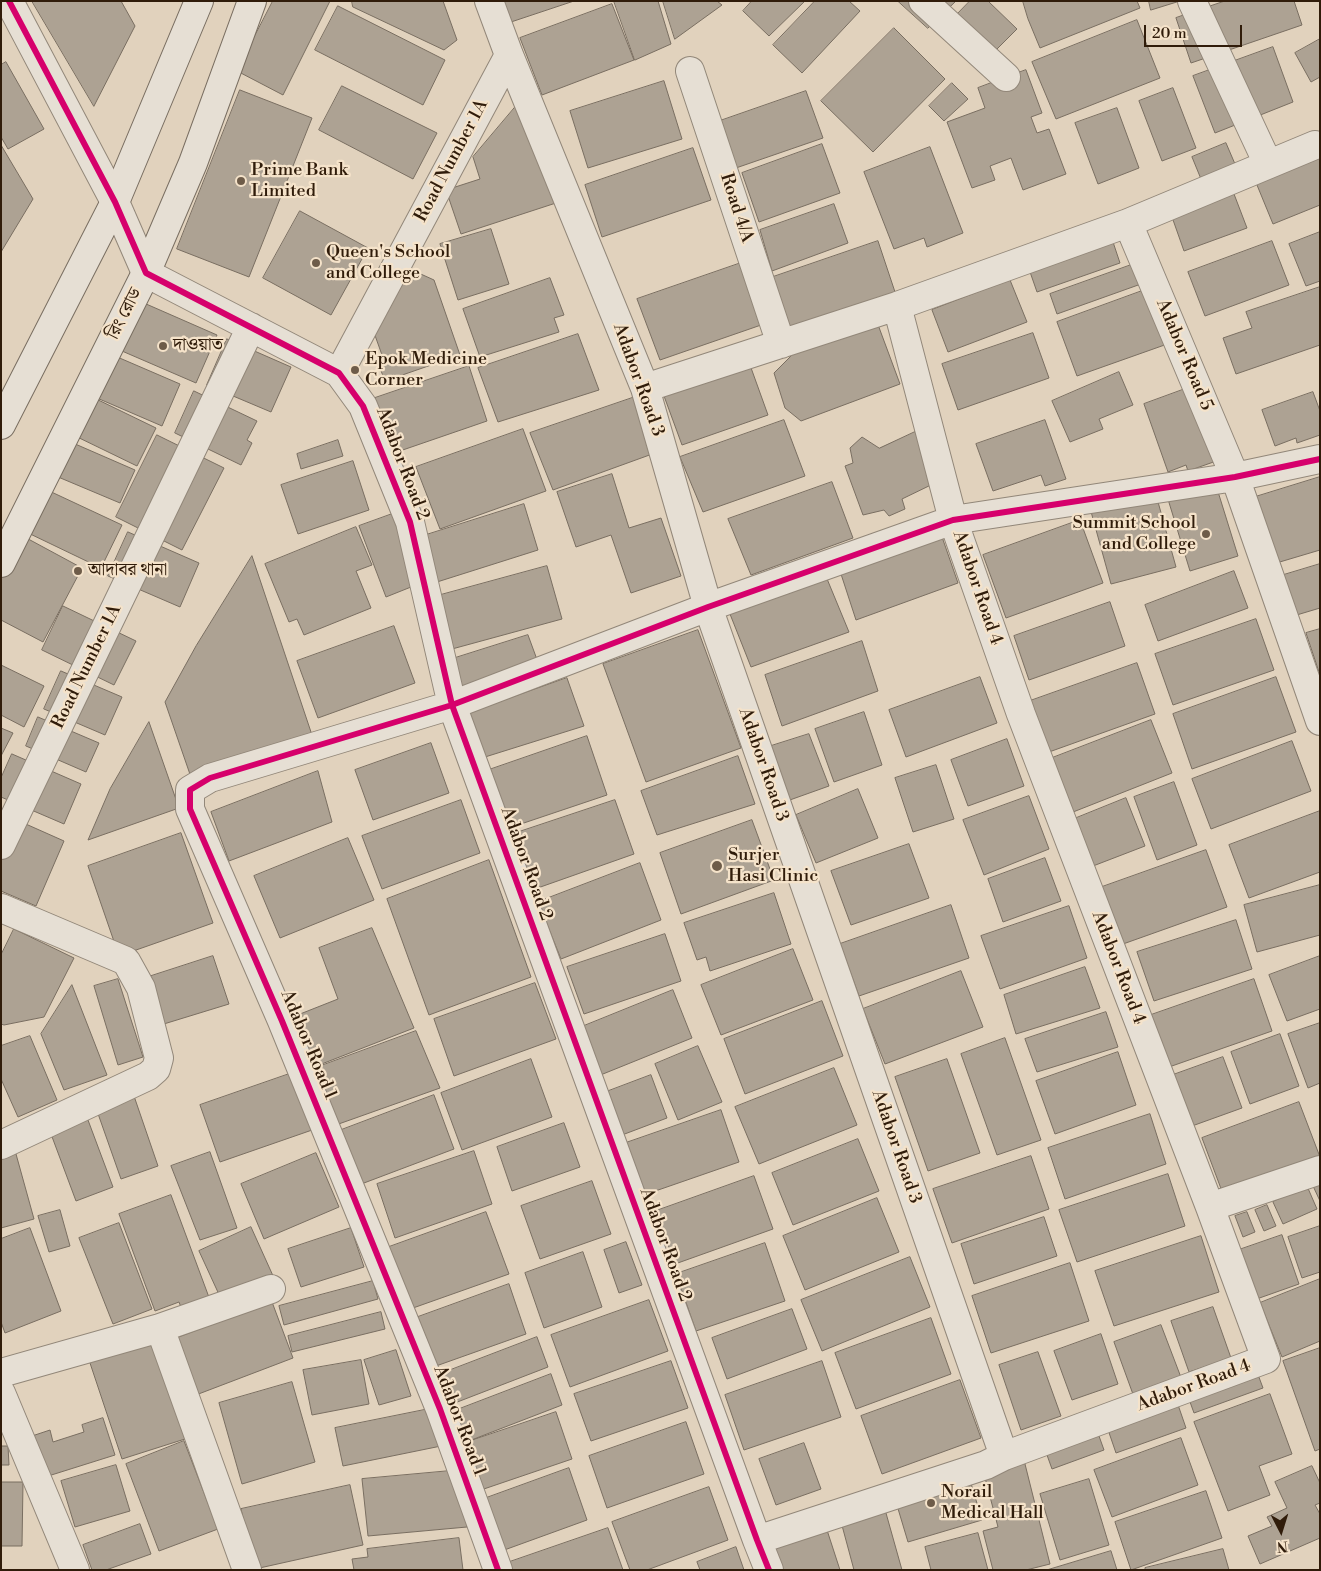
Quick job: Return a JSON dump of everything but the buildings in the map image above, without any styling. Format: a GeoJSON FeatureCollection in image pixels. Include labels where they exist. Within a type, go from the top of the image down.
{"type":"FeatureCollection","features":[{"type":"Feature","properties":{"kind":"street"},"geometry":{"type":"LineString","coordinates":[[9,1],[115,202],[146,273]]}},
{"type":"Feature","properties":{"kind":"street"},"geometry":{"type":"LineString","coordinates":[[1,424],[115,202],[199,1]]}},
{"type":"Feature","properties":{"kind":"street","name":"রিং রোড"},"geometry":{"type":"LineString","coordinates":[[1,563],[146,273],[193,163],[252,1]]}},
{"type":"Feature","properties":{"kind":"street","name":"Adabor Road 3"},"geometry":{"type":"LineString","coordinates":[[489,1],[509,55],[645,388],[708,607],[1004,1456]]}},
{"type":"Feature","properties":{"kind":"street"},"geometry":{"type":"LineString","coordinates":[[923,1],[1006,77]]}},
{"type":"Feature","properties":{"kind":"street"},"geometry":{"type":"LineString","coordinates":[[1192,1],[1268,164]]}},
{"type":"Feature","properties":{"kind":"street","name":"Road Number 1A"},"geometry":{"type":"LineString","coordinates":[[339,373],[509,55]]}},
{"type":"Feature","properties":{"kind":"street","name":"Road 4/A"},"geometry":{"type":"LineString","coordinates":[[690,72],[781,344]]}},
{"type":"Feature","properties":{"kind":"street"},"geometry":{"type":"LineString","coordinates":[[645,388],[897,306],[1128,223],[1315,145]]}},
{"type":"Feature","properties":{"kind":"street","name":"Adabor Road 5"},"geometry":{"type":"LineString","coordinates":[[1128,223],[1235,477],[1320,721]]}},
{"type":"Feature","properties":{"kind":"street","name":"Adabor Road 2"},"geometry":{"type":"LineString","coordinates":[[146,273],[339,373],[363,406],[410,522],[452,705],[769,1570]]}},
{"type":"Feature","properties":{"kind":"street","name":"Adabor Road 4"},"geometry":{"type":"LineString","coordinates":[[897,306],[953,520],[1021,714],[1210,1207],[1266,1359],[1004,1456]]}},
{"type":"Feature","properties":{"kind":"street","name":"Road Number 1A"},"geometry":{"type":"LineString","coordinates":[[1,845],[251,327]]}},
{"type":"Feature","properties":{"kind":"street"},"geometry":{"type":"LineString","coordinates":[[452,705],[708,607],[953,520],[1235,477],[1320,459]]}},
{"type":"Feature","properties":{"kind":"street","name":"Adabor Road 1"},"geometry":{"type":"LineString","coordinates":[[452,705],[210,778],[190,790],[190,810],[282,1021],[440,1409],[498,1570]]}},
{"type":"Feature","properties":{"kind":"street"},"geometry":{"type":"LineString","coordinates":[[1,908],[126,961],[141,988],[159,1058],[156,1070],[148,1076],[1,1145]]}},
{"type":"Feature","properties":{"kind":"street"},"geometry":{"type":"LineString","coordinates":[[1210,1207],[1320,1170]]}},
{"type":"Feature","properties":{"kind":"street"},"geometry":{"type":"LineString","coordinates":[[1,1373],[160,1328],[272,1289]]}},
{"type":"Feature","properties":{"kind":"street"},"geometry":{"type":"LineString","coordinates":[[160,1328],[247,1570]]}},
{"type":"Feature","properties":{"kind":"street"},"geometry":{"type":"LineString","coordinates":[[1,1393],[75,1570]]}},
{"type":"Feature","properties":{"kind":"street"},"geometry":{"type":"LineString","coordinates":[[757,1540],[986,1465],[1004,1456]]}},
{"type":"Feature","properties":{"kind":"cycle path"},"geometry":{"type":"LineString","coordinates":[[9,1],[115,202],[146,273],[339,373],[363,406],[410,522],[452,705],[769,1570]]}},
{"type":"Feature","properties":{"kind":"cycle path"},"geometry":{"type":"LineString","coordinates":[[498,1570],[440,1409],[282,1021],[190,809],[190,790],[210,778],[452,705],[708,607],[953,520],[1235,477],[1320,459]]}},
{"type":"Feature","properties":{"kind":"place","name":"Prime Bank Limited"},"geometry":{"type":"Point","coordinates":[241,181]}},
{"type":"Feature","properties":{"kind":"place","name":"Queen's School and College"},"geometry":{"type":"Point","coordinates":[316,263]}},
{"type":"Feature","properties":{"kind":"place","name":"দাওয়াত"},"geometry":{"type":"Point","coordinates":[163,346]}},
{"type":"Feature","properties":{"kind":"place","name":"Epok Medicine Corner"},"geometry":{"type":"Point","coordinates":[355,370]}},
{"type":"Feature","properties":{"kind":"place","name":"Summit School and College"},"geometry":{"type":"Point","coordinates":[1206,534]}},
{"type":"Feature","properties":{"kind":"place","name":"আদাবর থানা"},"geometry":{"type":"Point","coordinates":[78,571]}},
{"type":"Feature","properties":{"kind":"place","name":"Surjer Hasi Clinic"},"geometry":{"type":"Point","coordinates":[717,866]}},
{"type":"Feature","properties":{"kind":"place","name":"Norail Medical Hall"},"geometry":{"type":"Point","coordinates":[931,1503]}}]}
